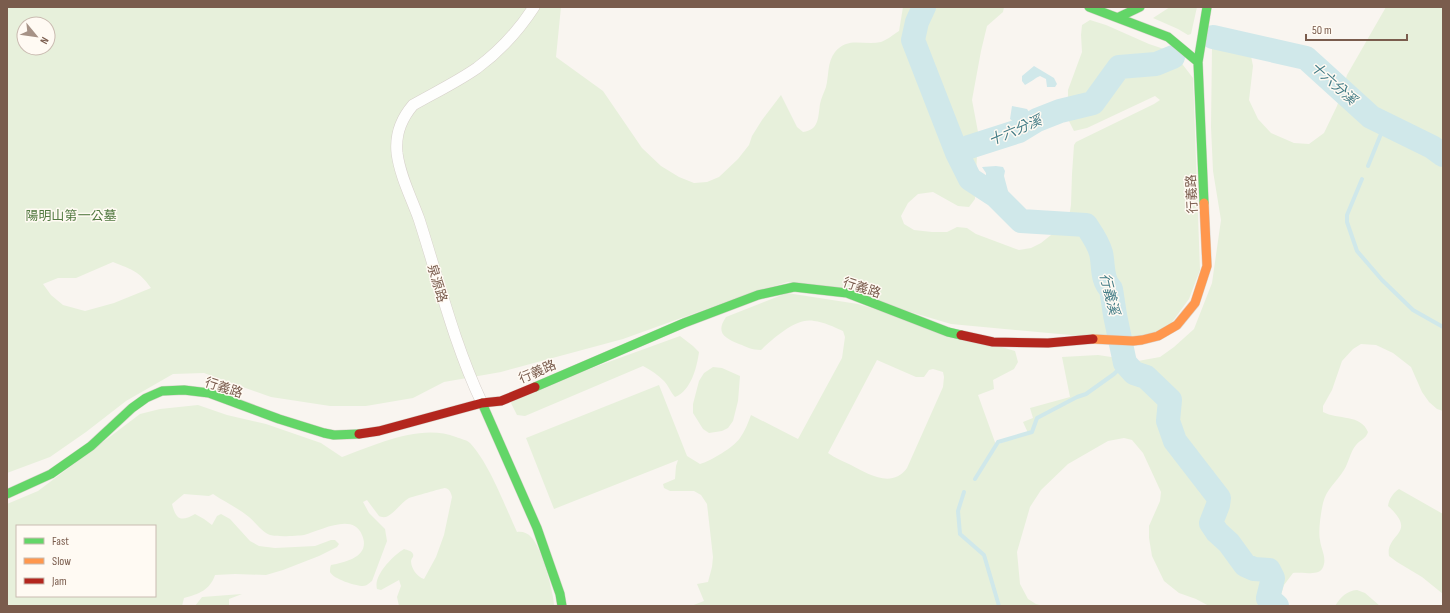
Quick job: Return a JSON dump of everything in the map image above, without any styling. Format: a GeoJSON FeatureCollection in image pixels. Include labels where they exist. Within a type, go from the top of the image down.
{"type":"FeatureCollection","features":[{"type":"Feature","properties":{"kind":"street","name":"泉源路"},"geometry":{"type":"LineString","coordinates":[[534,7],[520,28],[500,49],[477,68],[413,105],[405,114],[400,125],[397,151],[400,169],[419,219],[445,309],[470,377],[537,528],[560,594],[562,606]]}},
{"type":"Feature","properties":{"kind":"street"},"geometry":{"type":"LineString","coordinates":[[1089,7],[1168,37],[1198,62]]}},
{"type":"Feature","properties":{"kind":"street"},"geometry":{"type":"LineString","coordinates":[[1118,17],[1140,7]]}},
{"type":"Feature","properties":{"kind":"street","name":"行義路"},"geometry":{"type":"LineString","coordinates":[[7,494],[52,474],[91,446],[132,408],[146,398],[162,391],[184,390],[209,393],[279,420],[334,435],[379,431],[482,403],[501,401],[684,323],[758,295],[794,287],[847,292],[948,332],[993,342],[1048,343],[1098,339],[1133,341],[1158,336],[1177,324],[1195,303],[1207,266],[1198,62],[1203,26],[1208,7]]}},
{"type":"Feature","properties":{"kind":"green space","name":"陽明山第一公墓"},"geometry":{"type":"Polygon","coordinates":[[[7,7],[561,7],[556,57],[603,91],[642,148],[661,166],[679,177],[694,183],[707,182],[719,177],[738,159],[749,145],[752,136],[762,120],[781,95],[797,127],[803,132],[812,129],[817,122],[820,102],[826,87],[829,65],[832,56],[845,44],[856,42],[875,43],[886,40],[899,31],[903,7],[1004,7],[1003,12],[987,26],[972,100],[978,132],[975,199],[969,207],[958,206],[933,192],[918,194],[908,203],[901,216],[904,224],[914,230],[947,232],[957,227],[967,228],[976,234],[1019,250],[1031,248],[1041,243],[1056,231],[1069,217],[1074,145],[1076,142],[1160,100],[1155,96],[1087,128],[1074,131],[1068,119],[1068,90],[1082,52],[1082,25],[1090,20],[1173,52],[1193,78],[1200,270],[1189,299],[1170,325],[1154,336],[1103,338],[951,324],[863,298],[788,282],[745,295],[623,339],[501,372],[444,382],[413,398],[366,406],[330,406],[271,397],[204,373],[173,374],[126,401],[86,432],[50,457],[7,473],[7,7]],[[113,262],[76,278],[58,278],[43,284],[51,295],[63,305],[85,311],[114,303],[151,288],[139,274],[113,262]]]}},
{"type":"Feature","properties":{"kind":"green space"},"geometry":{"type":"Polygon","coordinates":[[[1170,7],[1197,7],[1191,34],[1188,35],[1153,18],[1170,7]]]}},
{"type":"Feature","properties":{"kind":"green space"},"geometry":{"type":"Polygon","coordinates":[[[1386,7],[1443,7],[1443,411],[1437,409],[1429,402],[1422,392],[1411,367],[1393,353],[1376,345],[1361,344],[1353,349],[1342,361],[1332,390],[1323,406],[1323,412],[1360,422],[1365,426],[1368,432],[1354,448],[1344,470],[1329,489],[1323,503],[1319,536],[1324,565],[1320,571],[1313,573],[1293,573],[1284,585],[1280,598],[1284,606],[1209,606],[1196,599],[1179,593],[1164,581],[1152,556],[1149,538],[1149,526],[1160,501],[1161,492],[1143,453],[1132,440],[1124,438],[1108,441],[1068,464],[1041,490],[1030,507],[1017,552],[1020,584],[1028,599],[1036,604],[1044,606],[691,606],[704,601],[697,584],[708,582],[713,557],[707,504],[701,495],[694,491],[670,491],[664,488],[663,484],[675,479],[678,460],[554,509],[526,438],[659,385],[687,456],[700,464],[722,453],[737,442],[748,424],[751,415],[798,439],[842,358],[845,337],[843,331],[818,322],[800,322],[785,330],[761,350],[750,348],[734,342],[723,334],[721,327],[726,317],[787,293],[858,304],[1015,351],[1018,362],[1014,369],[993,380],[994,389],[978,395],[996,445],[1028,433],[1023,422],[1033,418],[1030,408],[1070,397],[1062,357],[1098,355],[1138,361],[1160,357],[1194,329],[1212,283],[1221,220],[1213,171],[1211,127],[1212,48],[1215,44],[1241,50],[1251,56],[1253,66],[1249,100],[1258,119],[1271,133],[1294,143],[1309,144],[1324,133],[1337,106],[1347,75],[1386,7]],[[877,360],[828,453],[880,478],[894,478],[901,474],[907,468],[943,387],[943,372],[933,369],[929,370],[924,377],[916,377],[877,360]]]}},
{"type":"Feature","properties":{"kind":"green space"},"geometry":{"type":"Polygon","coordinates":[[[680,336],[699,352],[697,365],[689,384],[681,394],[675,397],[664,381],[643,366],[525,416],[517,415],[511,403],[515,396],[680,336]]]}},
{"type":"Feature","properties":{"kind":"green space"},"geometry":{"type":"Polygon","coordinates":[[[713,367],[722,368],[740,376],[738,401],[733,421],[728,428],[722,431],[709,433],[703,429],[693,413],[693,404],[699,381],[704,373],[713,367]]]}},
{"type":"Feature","properties":{"kind":"green space"},"geometry":{"type":"Polygon","coordinates":[[[198,405],[227,415],[266,424],[321,443],[342,457],[398,437],[413,434],[442,433],[467,441],[484,462],[517,532],[527,533],[535,542],[543,559],[552,591],[554,606],[399,606],[397,597],[401,586],[399,580],[381,590],[377,589],[378,578],[385,566],[404,549],[412,553],[413,556],[411,564],[413,569],[424,579],[436,557],[444,535],[452,497],[449,490],[445,488],[409,498],[386,517],[379,516],[367,500],[363,502],[369,513],[385,529],[387,541],[372,581],[364,586],[345,582],[332,575],[330,572],[331,565],[350,560],[360,553],[364,542],[358,528],[344,524],[327,527],[304,535],[273,536],[264,532],[245,514],[213,494],[209,496],[184,494],[172,504],[177,516],[183,519],[195,514],[212,525],[217,516],[221,514],[230,519],[250,541],[259,546],[275,548],[315,546],[331,540],[335,540],[339,544],[337,547],[319,556],[266,575],[215,575],[207,588],[203,591],[184,598],[182,606],[7,606],[7,504],[38,491],[140,414],[160,409],[198,405]]]}},
{"type":"Feature","properties":{"kind":"green space"},"geometry":{"type":"Polygon","coordinates":[[[1399,489],[1443,514],[1443,594],[1422,577],[1389,556],[1389,548],[1399,533],[1401,522],[1397,515],[1388,506],[1392,496],[1399,489]]]}},
{"type":"Feature","properties":{"kind":"green space"},"geometry":{"type":"Polygon","coordinates":[[[1357,590],[1365,593],[1380,606],[1335,606],[1344,595],[1357,590]]]}},
{"type":"Feature","properties":{"kind":"green space"},"geometry":{"type":"Polygon","coordinates":[[[242,594],[229,599],[229,606],[195,606],[202,597],[242,594]]]}},
{"type":"Feature","properties":{"kind":"water"},"geometry":{"type":"Polygon","coordinates":[[[1034,66],[1054,78],[1057,84],[1055,87],[1047,87],[1046,79],[1040,76],[1025,85],[1022,81],[1022,76],[1034,66]]]}},
{"type":"Feature","properties":{"kind":"water"},"geometry":{"type":"Polygon","coordinates":[[[1012,106],[1027,109],[1029,112],[1026,116],[1022,116],[1022,120],[1019,123],[1010,119],[1012,106]]]}},
{"type":"Feature","properties":{"kind":"water"},"geometry":{"type":"Polygon","coordinates":[[[982,167],[1003,167],[1005,171],[1004,176],[1008,191],[1001,195],[986,179],[986,173],[982,167]]]}},
{"type":"Feature","properties":{"kind":"waterway","name":"行義溪"},"geometry":{"type":"LineString","coordinates":[[924,7],[917,22],[913,40],[957,153],[970,179],[996,196],[1021,221],[1086,225],[1097,242],[1101,253],[1104,277],[1111,289],[1125,363],[1134,373],[1146,377],[1170,400],[1168,421],[1175,441],[1219,498],[1211,523],[1217,532],[1229,543],[1245,565],[1254,569],[1269,570],[1273,578],[1268,598],[1277,606]]}},
{"type":"Feature","properties":{"kind":"waterway","name":"十六分溪"},"geometry":{"type":"LineString","coordinates":[[1213,37],[1306,58],[1371,117],[1432,147],[1443,155]]}},
{"type":"Feature","properties":{"kind":"waterway","name":"十六分溪"},"geometry":{"type":"LineString","coordinates":[[957,153],[969,147],[1019,131],[1037,120],[1060,111],[1093,103],[1119,67],[1156,64],[1173,57]]}},
{"type":"Feature","properties":{"kind":"waterway"},"geometry":{"type":"LineString","coordinates":[[1368,166],[1385,124]]}},
{"type":"Feature","properties":{"kind":"waterway"},"geometry":{"type":"LineString","coordinates":[[1362,179],[1347,215],[1347,222],[1357,251],[1382,280],[1413,310],[1443,327]]}},
{"type":"Feature","properties":{"kind":"waterway"},"geometry":{"type":"LineString","coordinates":[[975,479],[998,442],[1032,432],[1037,418],[1077,397],[1086,394],[1114,374],[1125,363]]}},
{"type":"Feature","properties":{"kind":"waterway"},"geometry":{"type":"LineString","coordinates":[[964,492],[958,511],[960,534],[984,555],[999,606]]}},
{"type":"Feature","properties":{"kind":"traffic: fast"},"geometry":{"type":"LineString","coordinates":[[1089,7],[1168,37],[1198,62]]}},
{"type":"Feature","properties":{"kind":"traffic: fast"},"geometry":{"type":"LineString","coordinates":[[1119,17],[1140,7]]}},
{"type":"Feature","properties":{"kind":"traffic: fast"},"geometry":{"type":"LineString","coordinates":[[1204,203],[1198,62],[1207,7]]}},
{"type":"Feature","properties":{"kind":"traffic: fast"},"geometry":{"type":"LineString","coordinates":[[535,387],[684,323],[758,295],[794,287],[847,293],[948,332],[961,335]]}},
{"type":"Feature","properties":{"kind":"traffic: fast"},"geometry":{"type":"LineString","coordinates":[[7,494],[51,474],[91,446],[132,408],[146,398],[162,391],[184,390],[209,393],[279,419],[324,433],[334,435],[359,434]]}},
{"type":"Feature","properties":{"kind":"traffic: fast"},"geometry":{"type":"LineString","coordinates":[[482,403],[537,528],[560,594],[562,606]]}},
{"type":"Feature","properties":{"kind":"traffic: slow"},"geometry":{"type":"LineString","coordinates":[[1093,339],[1133,341],[1158,336],[1177,325],[1195,303],[1207,266],[1204,203]]}},
{"type":"Feature","properties":{"kind":"traffic: jam"},"geometry":{"type":"LineString","coordinates":[[961,335],[993,342],[1048,343],[1093,339]]}},
{"type":"Feature","properties":{"kind":"traffic: jam"},"geometry":{"type":"LineString","coordinates":[[359,434],[379,431],[482,403],[501,401],[535,387]]}}]}
